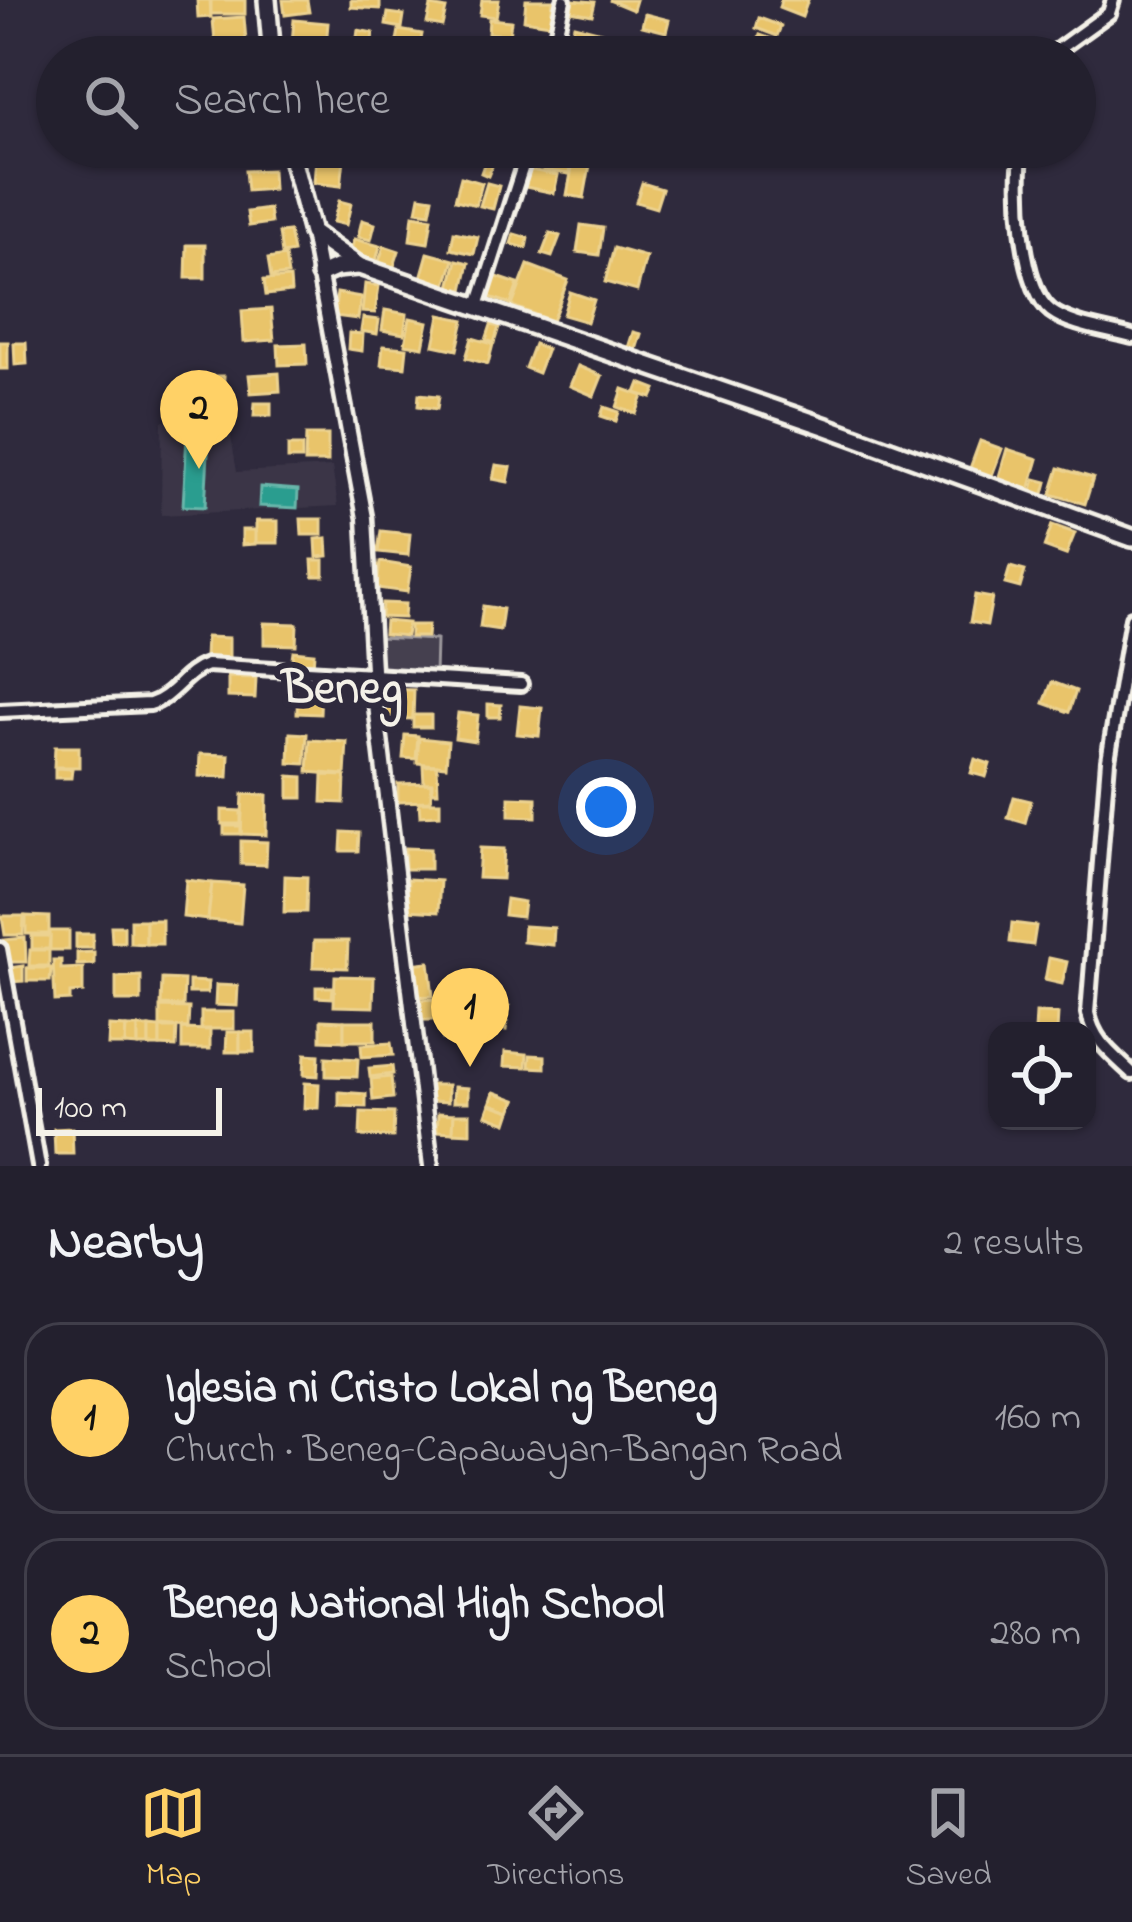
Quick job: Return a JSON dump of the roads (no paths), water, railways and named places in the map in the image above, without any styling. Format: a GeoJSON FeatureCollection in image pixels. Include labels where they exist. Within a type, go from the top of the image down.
{"type":"FeatureCollection","features":[{"type":"Feature","properties":{"kind":"main road"},"geometry":{"type":"LineString","coordinates":[[267,0],[270,36]]}},
{"type":"Feature","properties":{"kind":"main road"},"geometry":{"type":"LineString","coordinates":[[295,168],[312,233],[359,266],[1132,538]]}},
{"type":"Feature","properties":{"kind":"main road"},"geometry":{"type":"LineString","coordinates":[[320,275],[359,266]]}},
{"type":"Feature","properties":{"kind":"street"},"geometry":{"type":"LineString","coordinates":[[556,36],[564,0]]}},
{"type":"Feature","properties":{"kind":"street"},"geometry":{"type":"LineString","coordinates":[[1077,36],[1109,13],[1113,0]]}},
{"type":"Feature","properties":{"kind":"street"},"geometry":{"type":"LineString","coordinates":[[478,306],[522,168]]}},
{"type":"Feature","properties":{"kind":"street"},"geometry":{"type":"LineString","coordinates":[[1018,168],[1030,272],[1043,303],[1053,313],[1132,337]]}},
{"type":"Feature","properties":{"kind":"street"},"geometry":{"type":"LineString","coordinates":[[312,233],[364,518],[373,676],[430,1166]]}},
{"type":"Feature","properties":{"kind":"street"},"geometry":{"type":"LineString","coordinates":[[1132,618],[1108,760],[1088,1013],[1099,1042],[1132,1072]]}},
{"type":"Feature","properties":{"kind":"street"},"geometry":{"type":"LineString","coordinates":[[0,711],[150,704],[165,700],[193,669],[207,664],[520,684]]}},
{"type":"Feature","properties":{"kind":"street"},"geometry":{"type":"LineString","coordinates":[[0,949],[40,1166]]}},
{"type":"Feature","properties":{"kind":"place","name":"Beneg National High School"},"geometry":{"type":"Point","coordinates":[199,469]}},
{"type":"Feature","properties":{"kind":"place","name":"Iglesia ni Cristo Lokal ng Beneg"},"geometry":{"type":"Point","coordinates":[470,1067]}},
{"type":"Feature","properties":{"kind":"district","name":"Beneg"},"geometry":{"type":"Point","coordinates":[342,685]}}]}
